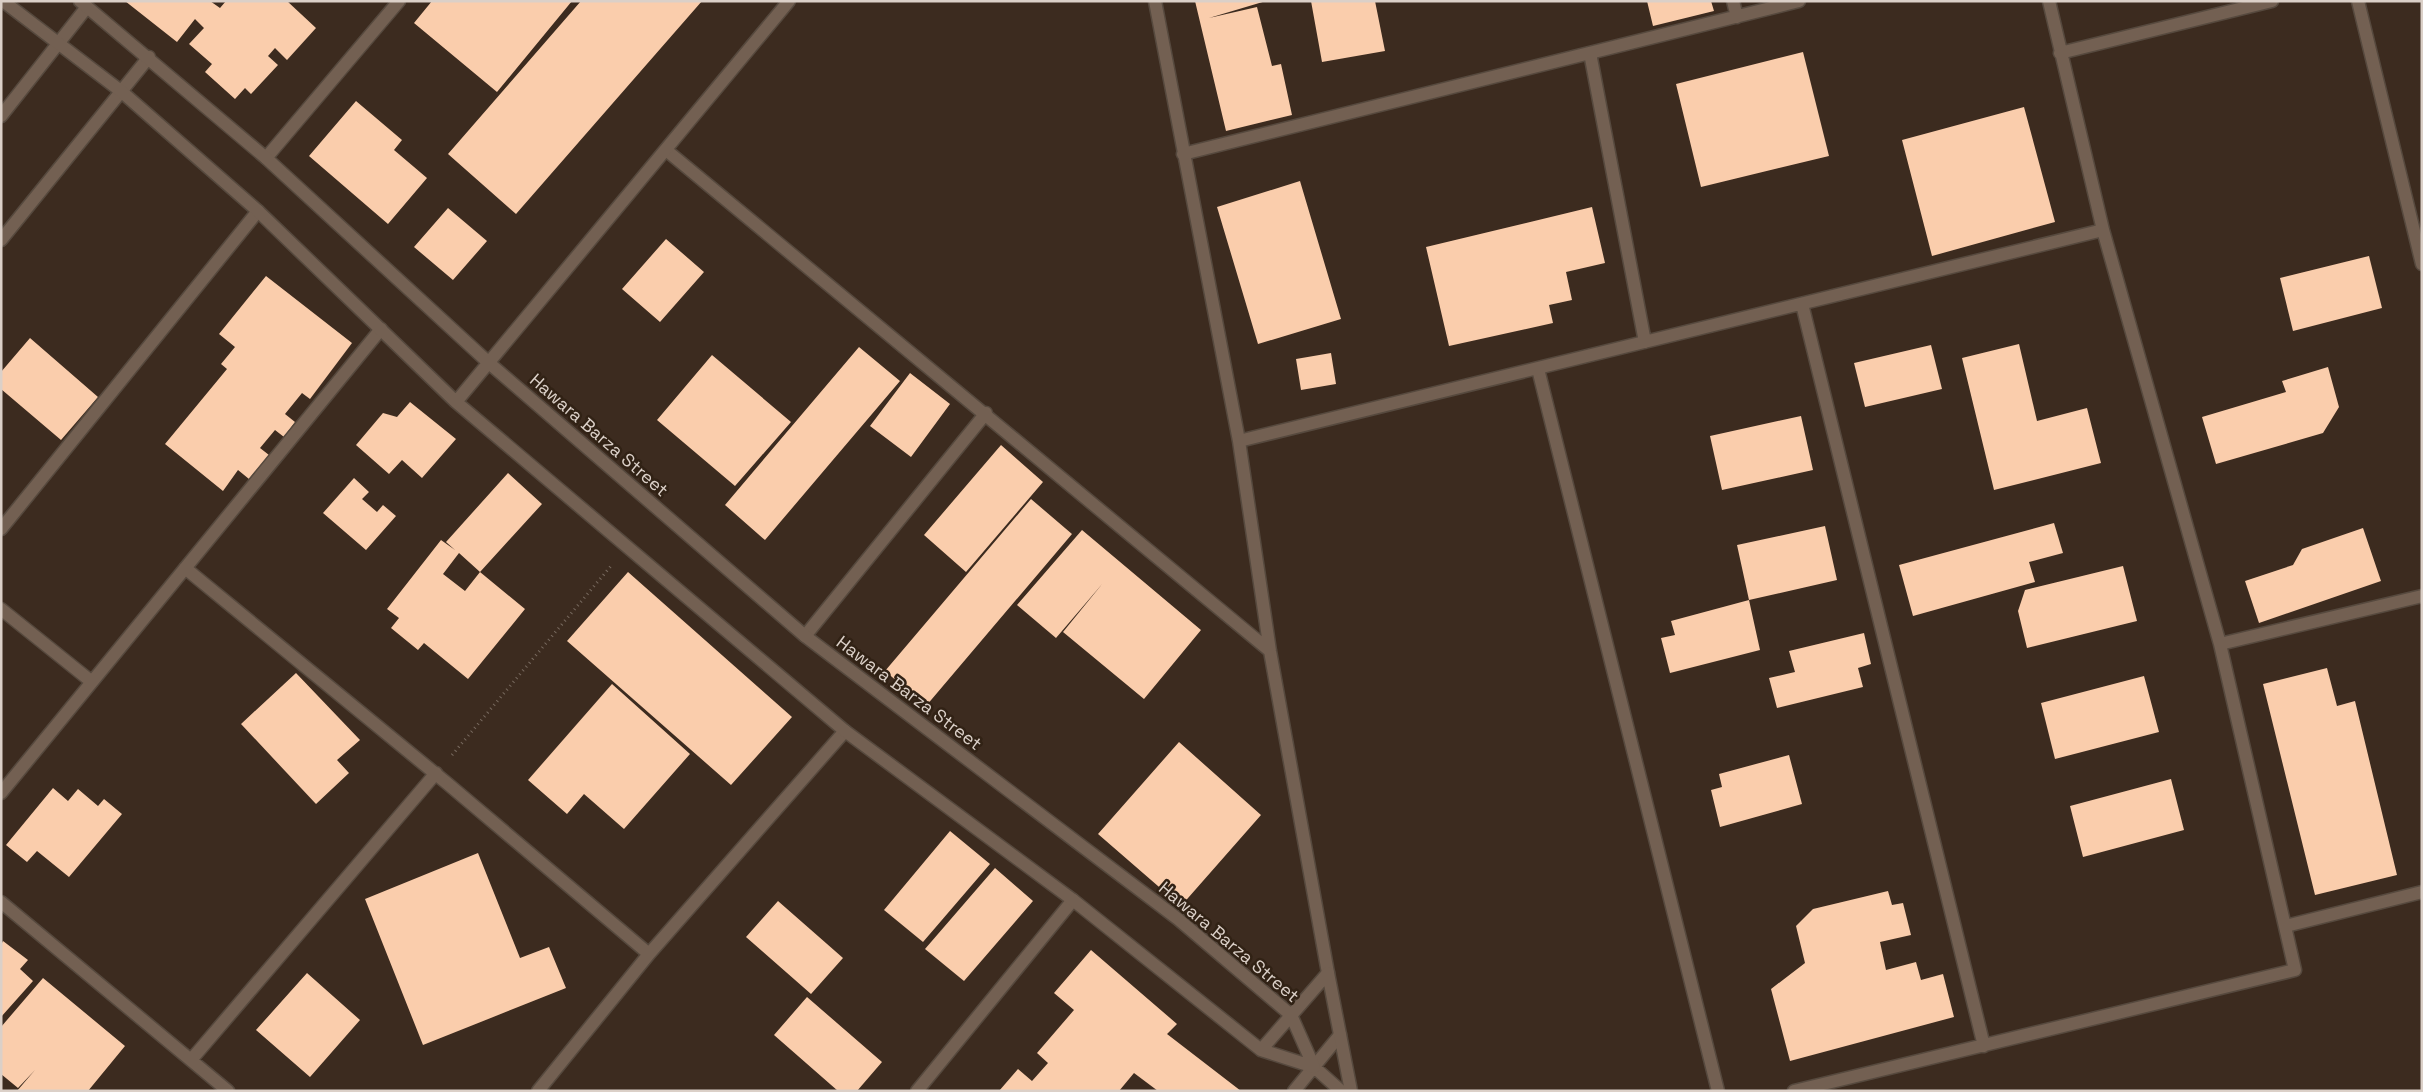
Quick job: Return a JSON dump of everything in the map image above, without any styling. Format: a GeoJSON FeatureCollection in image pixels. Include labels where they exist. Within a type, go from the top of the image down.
{"type":"FeatureCollection","features":[{"type":"Feature","properties":{"kind":"street"},"geometry":{"type":"LineString","coordinates":[[3,1],[122,92],[258,211],[456,402],[845,731],[1073,900],[1261,1050],[1314,1066],[1341,1091]]}},
{"type":"Feature","properties":{"kind":"street"},"geometry":{"type":"LineString","coordinates":[[266,158],[399,1]]}},
{"type":"Feature","properties":{"kind":"street"},"geometry":{"type":"LineString","coordinates":[[456,402],[789,1]]}},
{"type":"Feature","properties":{"kind":"street"},"geometry":{"type":"LineString","coordinates":[[1155,1],[1238,441],[1270,651],[1351,1091]]}},
{"type":"Feature","properties":{"kind":"street"},"geometry":{"type":"LineString","coordinates":[[1733,1],[1737,17]]}},
{"type":"Feature","properties":{"kind":"street"},"geometry":{"type":"LineString","coordinates":[[1183,154],[1799,1]]}},
{"type":"Feature","properties":{"kind":"street"},"geometry":{"type":"LineString","coordinates":[[1794,1091],[2295,970],[2220,644],[2103,230],[2049,1]]}},
{"type":"Feature","properties":{"kind":"street"},"geometry":{"type":"LineString","coordinates":[[2060,53],[2272,1]]}},
{"type":"Feature","properties":{"kind":"street"},"geometry":{"type":"LineString","coordinates":[[2358,1],[2422,264]]}},
{"type":"Feature","properties":{"kind":"street"},"geometry":{"type":"LineString","coordinates":[[1,116],[59,44],[83,4]]}},
{"type":"Feature","properties":{"kind":"street","name":"Hawara Barza Street"},"geometry":{"type":"LineString","coordinates":[[83,4],[266,158],[489,363],[806,636],[1178,919],[1291,1015],[1314,1066]]}},
{"type":"Feature","properties":{"kind":"street"},"geometry":{"type":"LineString","coordinates":[[1590,53],[1645,342]]}},
{"type":"Feature","properties":{"kind":"street"},"geometry":{"type":"LineString","coordinates":[[1,240],[148,58]]}},
{"type":"Feature","properties":{"kind":"street"},"geometry":{"type":"LineString","coordinates":[[666,150],[986,413],[1270,651]]}},
{"type":"Feature","properties":{"kind":"street"},"geometry":{"type":"LineString","coordinates":[[1,529],[258,211]]}},
{"type":"Feature","properties":{"kind":"street"},"geometry":{"type":"LineString","coordinates":[[1238,441],[2103,230]]}},
{"type":"Feature","properties":{"kind":"street"},"geometry":{"type":"LineString","coordinates":[[1802,304],[1984,1046]]}},
{"type":"Feature","properties":{"kind":"street"},"geometry":{"type":"LineString","coordinates":[[1,793],[381,329]]}},
{"type":"Feature","properties":{"kind":"street"},"geometry":{"type":"LineString","coordinates":[[1538,369],[1718,1091]]}},
{"type":"Feature","properties":{"kind":"street"},"geometry":{"type":"LineString","coordinates":[[806,636],[986,413]]}},
{"type":"Feature","properties":{"kind":"street"},"geometry":{"type":"LineString","coordinates":[[185,568],[436,773],[649,954]]}},
{"type":"Feature","properties":{"kind":"street"},"geometry":{"type":"LineString","coordinates":[[2220,644],[2422,596]]}},
{"type":"Feature","properties":{"kind":"street"},"geometry":{"type":"LineString","coordinates":[[1,609],[92,682]]}},
{"type":"Feature","properties":{"kind":"street"},"geometry":{"type":"LineString","coordinates":[[538,1091],[649,954],[845,731]]}},
{"type":"Feature","properties":{"kind":"street"},"geometry":{"type":"LineString","coordinates":[[191,1060],[436,773]]}},
{"type":"Feature","properties":{"kind":"street"},"geometry":{"type":"LineString","coordinates":[[2286,926],[2422,892]]}},
{"type":"Feature","properties":{"kind":"street"},"geometry":{"type":"LineString","coordinates":[[917,1091],[1073,900]]}},
{"type":"Feature","properties":{"kind":"street"},"geometry":{"type":"LineString","coordinates":[[1,902],[228,1091]]}},
{"type":"Feature","properties":{"kind":"street"},"geometry":{"type":"LineString","coordinates":[[1261,1050],[1328,973]]}},
{"type":"Feature","properties":{"kind":"street"},"geometry":{"type":"LineString","coordinates":[[1294,1091],[1340,1035]]}},
{"type":"Feature","properties":{"kind":"path"},"geometry":{"type":"LineString","coordinates":[[436,773],[627,547]]}},
{"type":"Feature","properties":{"kind":"building"},"geometry":{"type":"Polygon","coordinates":[[[125,1],[210,1],[220,8],[226,1],[287,1],[316,28],[287,60],[275,48],[268,56],[278,65],[251,94],[245,88],[235,99],[205,72],[212,64],[189,44],[204,28],[195,19],[177,42],[125,1]]]}},
{"type":"Feature","properties":{"kind":"building"},"geometry":{"type":"Polygon","coordinates":[[[432,1],[572,1],[497,92],[414,23],[432,1]]]}},
{"type":"Feature","properties":{"kind":"building"},"geometry":{"type":"Polygon","coordinates":[[[581,1],[702,1],[516,214],[448,154],[581,1]]]}},
{"type":"Feature","properties":{"kind":"building"},"geometry":{"type":"Polygon","coordinates":[[[1195,1],[1266,1],[1209,18],[1257,7],[1272,66],[1281,64],[1292,115],[1226,131],[1195,1]]]}},
{"type":"Feature","properties":{"kind":"building"},"geometry":{"type":"Polygon","coordinates":[[[1311,1],[1375,1],[1385,51],[1322,62],[1311,1]]]}},
{"type":"Feature","properties":{"kind":"building"},"geometry":{"type":"Polygon","coordinates":[[[1647,1],[1711,1],[1714,11],[1653,26],[1647,1]]]}},
{"type":"Feature","properties":{"kind":"building"},"geometry":{"type":"Polygon","coordinates":[[[1803,52],[1829,156],[1701,187],[1676,84],[1803,52]]]}},
{"type":"Feature","properties":{"kind":"building"},"geometry":{"type":"Polygon","coordinates":[[[356,101],[402,140],[394,150],[427,178],[388,224],[309,156],[356,101]]]}},
{"type":"Feature","properties":{"kind":"building"},"geometry":{"type":"Polygon","coordinates":[[[2024,107],[2055,222],[1932,256],[1902,140],[2024,107]]]}},
{"type":"Feature","properties":{"kind":"building"},"geometry":{"type":"Polygon","coordinates":[[[1300,181],[1341,319],[1258,344],[1217,207],[1300,181]]]}},
{"type":"Feature","properties":{"kind":"building"},"geometry":{"type":"Polygon","coordinates":[[[1592,207],[1605,263],[1566,272],[1572,300],[1549,305],[1553,323],[1449,346],[1426,247],[1592,207]]]}},
{"type":"Feature","properties":{"kind":"building"},"geometry":{"type":"Polygon","coordinates":[[[448,208],[487,241],[453,280],[414,247],[448,208]]]}},
{"type":"Feature","properties":{"kind":"building"},"geometry":{"type":"Polygon","coordinates":[[[666,239],[704,272],[660,322],[622,289],[666,239]]]}},
{"type":"Feature","properties":{"kind":"building"},"geometry":{"type":"Polygon","coordinates":[[[2369,256],[2382,308],[2293,331],[2280,278],[2369,256]]]}},
{"type":"Feature","properties":{"kind":"building"},"geometry":{"type":"Polygon","coordinates":[[[266,276],[352,343],[310,399],[302,393],[285,414],[295,422],[284,437],[275,430],[260,448],[269,455],[249,479],[238,470],[223,491],[165,444],[227,369],[221,364],[235,347],[219,334],[266,276]]]}},
{"type":"Feature","properties":{"kind":"building"},"geometry":{"type":"Polygon","coordinates":[[[30,338],[98,397],[61,440],[1,389],[1,372],[30,338]]]}},
{"type":"Feature","properties":{"kind":"building"},"geometry":{"type":"Polygon","coordinates":[[[2019,344],[2037,421],[2087,408],[2101,463],[1994,490],[1962,358],[2019,344]]]}},
{"type":"Feature","properties":{"kind":"building"},"geometry":{"type":"Polygon","coordinates":[[[1931,345],[1942,389],[1865,407],[1854,363],[1931,345]]]}},
{"type":"Feature","properties":{"kind":"building"},"geometry":{"type":"Polygon","coordinates":[[[859,347],[900,381],[765,540],[725,505],[859,347]]]}},
{"type":"Feature","properties":{"kind":"building"},"geometry":{"type":"Polygon","coordinates":[[[1331,353],[1336,384],[1301,390],[1296,359],[1331,353]]]}},
{"type":"Feature","properties":{"kind":"building"},"geometry":{"type":"Polygon","coordinates":[[[712,355],[791,422],[735,486],[657,420],[712,355]]]}},
{"type":"Feature","properties":{"kind":"building"},"geometry":{"type":"Polygon","coordinates":[[[2328,367],[2339,407],[2323,433],[2216,464],[2202,417],[2286,392],[2282,381],[2328,367]]]}},
{"type":"Feature","properties":{"kind":"building"},"geometry":{"type":"Polygon","coordinates":[[[910,373],[950,404],[911,457],[870,426],[910,373]]]}},
{"type":"Feature","properties":{"kind":"building"},"geometry":{"type":"Polygon","coordinates":[[[410,402],[456,439],[422,478],[402,460],[389,474],[356,445],[383,413],[397,417],[410,402]]]}},
{"type":"Feature","properties":{"kind":"building"},"geometry":{"type":"Polygon","coordinates":[[[1801,416],[1813,470],[1722,490],[1710,436],[1801,416]]]}},
{"type":"Feature","properties":{"kind":"building"},"geometry":{"type":"Polygon","coordinates":[[[1001,445],[1043,482],[966,572],[924,535],[1001,445]]]}},
{"type":"Feature","properties":{"kind":"building"},"geometry":{"type":"Polygon","coordinates":[[[508,473],[542,504],[480,572],[525,609],[468,679],[424,643],[418,650],[391,628],[399,618],[387,609],[441,540],[455,550],[446,542],[508,473]],[[459,553],[443,574],[465,591],[480,572],[459,553]]]}},
{"type":"Feature","properties":{"kind":"building"},"geometry":{"type":"Polygon","coordinates":[[[354,478],[369,492],[362,499],[377,512],[383,505],[396,516],[366,550],[323,513],[354,478]]]}},
{"type":"Feature","properties":{"kind":"building"},"geometry":{"type":"Polygon","coordinates":[[[1031,499],[1072,534],[926,706],[885,671],[1031,499]]]}},
{"type":"Feature","properties":{"kind":"building"},"geometry":{"type":"Polygon","coordinates":[[[2054,523],[2063,553],[2029,562],[2035,582],[1913,616],[1899,565],[2054,523]]]}},
{"type":"Feature","properties":{"kind":"building"},"geometry":{"type":"Polygon","coordinates":[[[1825,526],[1837,580],[1749,600],[1737,545],[1825,526]]]}},
{"type":"Feature","properties":{"kind":"building"},"geometry":{"type":"Polygon","coordinates":[[[2363,528],[2381,581],[2259,623],[2245,581],[2293,565],[2302,549],[2363,528]]]}},
{"type":"Feature","properties":{"kind":"building"},"geometry":{"type":"Polygon","coordinates":[[[1082,530],[1201,630],[1144,699],[1063,632],[1103,583],[1056,638],[1017,605],[1082,530]]]}},
{"type":"Feature","properties":{"kind":"building"},"geometry":{"type":"Polygon","coordinates":[[[2123,566],[2137,621],[2027,648],[2018,611],[2025,590],[2123,566]]]}},
{"type":"Feature","properties":{"kind":"building"},"geometry":{"type":"Polygon","coordinates":[[[628,572],[792,717],[731,785],[567,641],[628,572]]]}},
{"type":"Feature","properties":{"kind":"building"},"geometry":{"type":"Polygon","coordinates":[[[1749,600],[1760,650],[1670,673],[1661,638],[1675,635],[1671,621],[1749,600]]]}},
{"type":"Feature","properties":{"kind":"building"},"geometry":{"type":"Polygon","coordinates":[[[1864,633],[1871,664],[1858,668],[1863,687],[1777,708],[1769,678],[1795,672],[1789,651],[1864,633]]]}},
{"type":"Feature","properties":{"kind":"building"},"geometry":{"type":"Polygon","coordinates":[[[2327,668],[2337,706],[2355,701],[2397,875],[2315,895],[2263,684],[2327,668]]]}},
{"type":"Feature","properties":{"kind":"building"},"geometry":{"type":"Polygon","coordinates":[[[296,673],[360,740],[337,760],[349,773],[316,804],[241,724],[296,673]]]}},
{"type":"Feature","properties":{"kind":"building"},"geometry":{"type":"Polygon","coordinates":[[[2144,676],[2159,732],[2055,759],[2041,703],[2144,676]]]}},
{"type":"Feature","properties":{"kind":"building"},"geometry":{"type":"Polygon","coordinates":[[[612,684],[690,754],[624,829],[584,794],[567,814],[528,780],[612,684]]]}},
{"type":"Feature","properties":{"kind":"building"},"geometry":{"type":"Polygon","coordinates":[[[1179,742],[1261,815],[1181,906],[1098,834],[1179,742]]]}},
{"type":"Feature","properties":{"kind":"building"},"geometry":{"type":"Polygon","coordinates":[[[1789,755],[1802,804],[1720,827],[1711,790],[1722,787],[1719,774],[1789,755]]]}},
{"type":"Feature","properties":{"kind":"building"},"geometry":{"type":"Polygon","coordinates":[[[2171,779],[2184,830],[2083,857],[2070,806],[2171,779]]]}},
{"type":"Feature","properties":{"kind":"building"},"geometry":{"type":"Polygon","coordinates":[[[53,788],[68,801],[78,789],[98,806],[104,799],[122,814],[69,877],[37,851],[27,862],[6,845],[53,788]]]}},
{"type":"Feature","properties":{"kind":"building"},"geometry":{"type":"Polygon","coordinates":[[[950,831],[990,864],[923,942],[884,910],[950,831]]]}},
{"type":"Feature","properties":{"kind":"building"},"geometry":{"type":"Polygon","coordinates":[[[478,853],[520,958],[549,947],[566,988],[423,1045],[365,899],[478,853]]]}},
{"type":"Feature","properties":{"kind":"building"},"geometry":{"type":"Polygon","coordinates":[[[995,868],[1033,901],[964,981],[925,949],[995,868]]]}},
{"type":"Feature","properties":{"kind":"building"},"geometry":{"type":"Polygon","coordinates":[[[1888,891],[1892,905],[1903,903],[1911,935],[1880,942],[1886,970],[1916,962],[1921,980],[1943,974],[1954,1017],[1790,1061],[1771,989],[1805,963],[1796,926],[1813,909],[1888,891]]]}},
{"type":"Feature","properties":{"kind":"building"},"geometry":{"type":"Polygon","coordinates":[[[778,901],[843,958],[811,994],[746,937],[778,901]]]}},
{"type":"Feature","properties":{"kind":"building"},"geometry":{"type":"Polygon","coordinates":[[[3,941],[28,960],[20,969],[33,981],[1,1017],[1,945],[3,941]]]}},
{"type":"Feature","properties":{"kind":"building"},"geometry":{"type":"Polygon","coordinates":[[[1091,950],[1177,1024],[1167,1034],[1241,1091],[1158,1091],[1134,1073],[1119,1091],[999,1091],[1018,1069],[1032,1081],[1048,1063],[1037,1053],[1074,1010],[1054,993],[1091,950]]]}},
{"type":"Feature","properties":{"kind":"building"},"geometry":{"type":"Polygon","coordinates":[[[307,973],[360,1020],[310,1077],[256,1030],[307,973]]]}},
{"type":"Feature","properties":{"kind":"building"},"geometry":{"type":"Polygon","coordinates":[[[43,978],[125,1046],[88,1091],[17,1091],[35,1070],[18,1088],[1,1074],[1,1027],[43,978]]]}},
{"type":"Feature","properties":{"kind":"building"},"geometry":{"type":"Polygon","coordinates":[[[807,997],[882,1062],[857,1091],[838,1091],[774,1035],[807,997]]]}}]}
